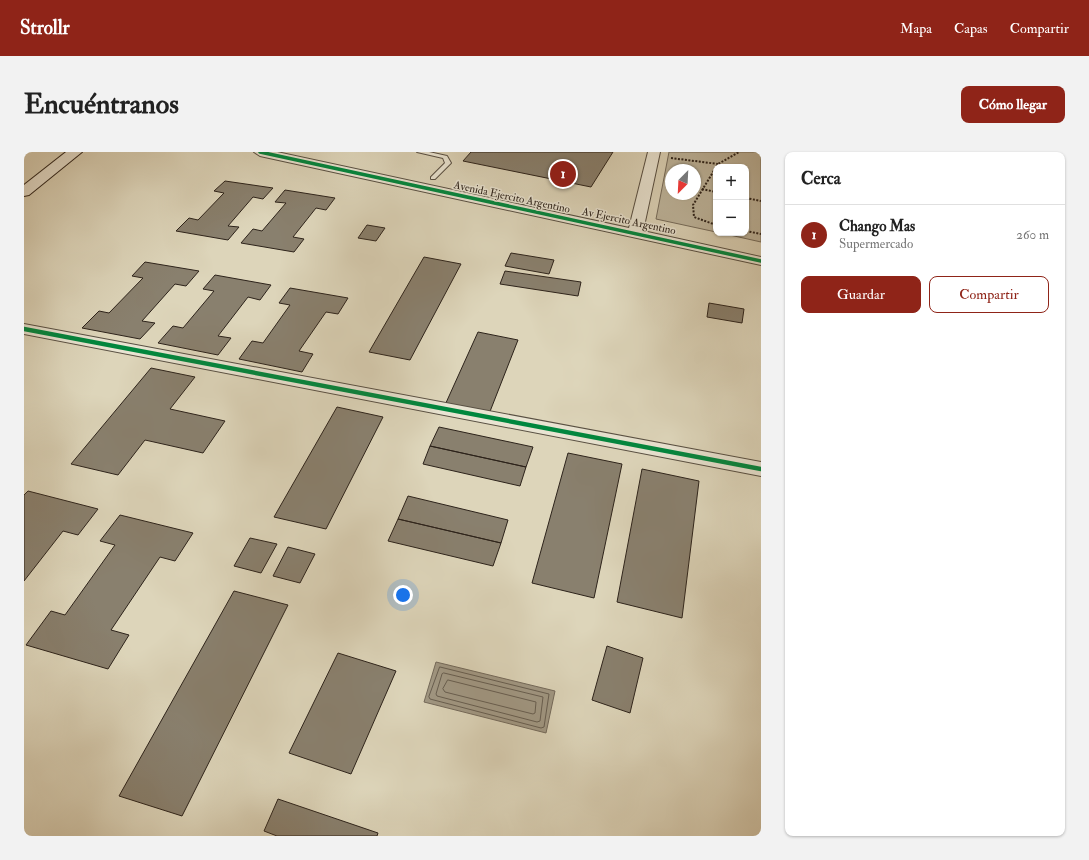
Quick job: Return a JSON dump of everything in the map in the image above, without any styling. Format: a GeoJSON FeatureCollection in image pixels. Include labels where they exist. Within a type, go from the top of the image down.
{"type":"FeatureCollection","features":[{"type":"Feature","properties":{"kind":"main road"},"geometry":{"type":"LineString","coordinates":[[24,192],[75,152]]}},
{"type":"Feature","properties":{"kind":"street","name":"Avenida Ejercito Argentino"},"geometry":{"type":"LineString","coordinates":[[260,152],[636,228],[761,261]]}},
{"type":"Feature","properties":{"kind":"street","name":"Av Ejercito Argentino"},"geometry":{"type":"LineString","coordinates":[[310,152],[433,178],[636,228],[761,249]]}},
{"type":"Feature","properties":{"kind":"street"},"geometry":{"type":"LineString","coordinates":[[636,228],[653,154]]}},
{"type":"Feature","properties":{"kind":"street"},"geometry":{"type":"LineString","coordinates":[[24,329],[761,469]]}},
{"type":"Feature","properties":{"kind":"lane"},"geometry":{"type":"LineString","coordinates":[[420,152],[445,157],[448,163],[433,178]]}},
{"type":"Feature","properties":{"kind":"path"},"geometry":{"type":"LineString","coordinates":[[653,154],[718,164],[739,152]]}},
{"type":"Feature","properties":{"kind":"path"},"geometry":{"type":"LineString","coordinates":[[713,172],[693,205],[694,217],[713,224]]}},
{"type":"Feature","properties":{"kind":"path"},"geometry":{"type":"LineString","coordinates":[[702,189],[713,191]]}},
{"type":"Feature","properties":{"kind":"path"},"geometry":{"type":"LineString","coordinates":[[749,199],[761,201]]}},
{"type":"Feature","properties":{"kind":"path"},"geometry":{"type":"LineString","coordinates":[[749,232],[761,234]]}},
{"type":"Feature","properties":{"kind":"shaded area"},"geometry":{"type":"Polygon","coordinates":[[[669,152],[761,152],[761,242],[734,236],[749,236],[749,164],[713,164],[713,231],[656,219],[665,173],[665,200],[701,200],[701,164],[667,164],[669,152]]]}},
{"type":"Feature","properties":{"kind":"water"},"geometry":{"type":"Polygon","coordinates":[[[436,662],[555,691],[546,733],[424,702],[436,662]]]}},
{"type":"Feature","properties":{"kind":"building"},"geometry":{"type":"Polygon","coordinates":[[[471,152],[613,152],[591,187],[463,161],[471,152]]]}},
{"type":"Feature","properties":{"kind":"building"},"geometry":{"type":"Polygon","coordinates":[[[225,181],[273,188],[263,199],[253,197],[228,226],[239,227],[228,240],[176,231],[189,218],[198,220],[224,193],[214,191],[225,181]]]}},
{"type":"Feature","properties":{"kind":"building"},"geometry":{"type":"Polygon","coordinates":[[[285,190],[335,198],[326,210],[316,208],[293,237],[304,239],[294,252],[241,243],[253,229],[262,231],[286,203],[275,202],[285,190]]]}},
{"type":"Feature","properties":{"kind":"building"},"geometry":{"type":"Polygon","coordinates":[[[367,225],[385,228],[376,241],[358,238],[367,225]]]}},
{"type":"Feature","properties":{"kind":"building"},"geometry":{"type":"Polygon","coordinates":[[[511,253],[554,260],[549,274],[505,266],[511,253]]]}},
{"type":"Feature","properties":{"kind":"building"},"geometry":{"type":"Polygon","coordinates":[[[424,257],[461,264],[410,360],[369,352],[424,257]]]}},
{"type":"Feature","properties":{"kind":"building"},"geometry":{"type":"Polygon","coordinates":[[[145,262],[199,271],[186,286],[175,284],[142,321],[155,323],[140,339],[82,328],[99,311],[109,313],[143,278],[132,276],[145,262]]]}},
{"type":"Feature","properties":{"kind":"building"},"geometry":{"type":"Polygon","coordinates":[[[505,271],[581,282],[578,296],[500,284],[505,271]]]}},
{"type":"Feature","properties":{"kind":"building"},"geometry":{"type":"Polygon","coordinates":[[[215,275],[271,285],[260,300],[248,297],[218,336],[231,338],[218,355],[158,343],[173,326],[183,328],[214,291],[203,289],[215,275]]]}},
{"type":"Feature","properties":{"kind":"building"},"geometry":{"type":"Polygon","coordinates":[[[290,288],[348,298],[338,314],[326,312],[299,351],[313,354],[302,372],[239,359],[252,341],[263,343],[290,305],[279,303],[290,288]]]}},
{"type":"Feature","properties":{"kind":"building"},"geometry":{"type":"Polygon","coordinates":[[[709,303],[744,309],[742,323],[707,317],[709,303]]]}},
{"type":"Feature","properties":{"kind":"building"},"geometry":{"type":"Polygon","coordinates":[[[478,332],[518,340],[489,414],[445,405],[478,332]]]}},
{"type":"Feature","properties":{"kind":"building"},"geometry":{"type":"Polygon","coordinates":[[[151,368],[195,377],[170,409],[225,421],[203,453],[145,440],[118,475],[71,464],[151,368]]]}},
{"type":"Feature","properties":{"kind":"building"},"geometry":{"type":"Polygon","coordinates":[[[337,407],[383,417],[326,529],[274,517],[337,407]]]}},
{"type":"Feature","properties":{"kind":"building"},"geometry":{"type":"Polygon","coordinates":[[[439,427],[533,447],[526,467],[430,446],[439,427]]]}},
{"type":"Feature","properties":{"kind":"building"},"geometry":{"type":"Polygon","coordinates":[[[430,446],[526,467],[520,486],[423,464],[430,446]]]}},
{"type":"Feature","properties":{"kind":"building"},"geometry":{"type":"Polygon","coordinates":[[[568,453],[622,464],[594,598],[532,583],[568,453]]]}},
{"type":"Feature","properties":{"kind":"building"},"geometry":{"type":"Polygon","coordinates":[[[642,469],[699,481],[682,618],[617,602],[642,469]]]}},
{"type":"Feature","properties":{"kind":"building"},"geometry":{"type":"Polygon","coordinates":[[[28,491],[98,509],[78,535],[63,531],[24,581],[24,495],[28,491]]]}},
{"type":"Feature","properties":{"kind":"building"},"geometry":{"type":"Polygon","coordinates":[[[408,496],[508,520],[501,543],[398,519],[408,496]]]}},
{"type":"Feature","properties":{"kind":"building"},"geometry":{"type":"Polygon","coordinates":[[[120,515],[193,533],[175,561],[160,557],[111,630],[129,635],[108,669],[26,645],[51,611],[65,615],[115,545],[100,541],[120,515]]]}},
{"type":"Feature","properties":{"kind":"building"},"geometry":{"type":"Polygon","coordinates":[[[398,519],[501,543],[493,566],[388,541],[398,519]]]}},
{"type":"Feature","properties":{"kind":"building"},"geometry":{"type":"Polygon","coordinates":[[[250,538],[277,544],[261,573],[234,566],[250,538]]]}},
{"type":"Feature","properties":{"kind":"building"},"geometry":{"type":"Polygon","coordinates":[[[288,547],[315,554],[300,583],[273,576],[288,547]]]}},
{"type":"Feature","properties":{"kind":"building"},"geometry":{"type":"Polygon","coordinates":[[[234,591],[288,605],[182,816],[119,796],[234,591]]]}},
{"type":"Feature","properties":{"kind":"building"},"geometry":{"type":"Polygon","coordinates":[[[607,646],[643,658],[630,713],[592,700],[607,646]]]}},
{"type":"Feature","properties":{"kind":"building"},"geometry":{"type":"Polygon","coordinates":[[[338,653],[396,671],[351,774],[289,753],[338,653]]]}},
{"type":"Feature","properties":{"kind":"building"},"geometry":{"type":"Polygon","coordinates":[[[278,799],[378,833],[377,836],[277,836],[264,831],[278,799]]]}},
{"type":"Feature","properties":{"kind":"cycle path"},"geometry":{"type":"LineString","coordinates":[[260,152],[761,261]]}},
{"type":"Feature","properties":{"kind":"cycle path"},"geometry":{"type":"LineString","coordinates":[[24,329],[761,469]]}},
{"type":"Feature","properties":{"kind":"place","name":"Chango Mas"},"geometry":{"type":"Point","coordinates":[563,174]}}]}
